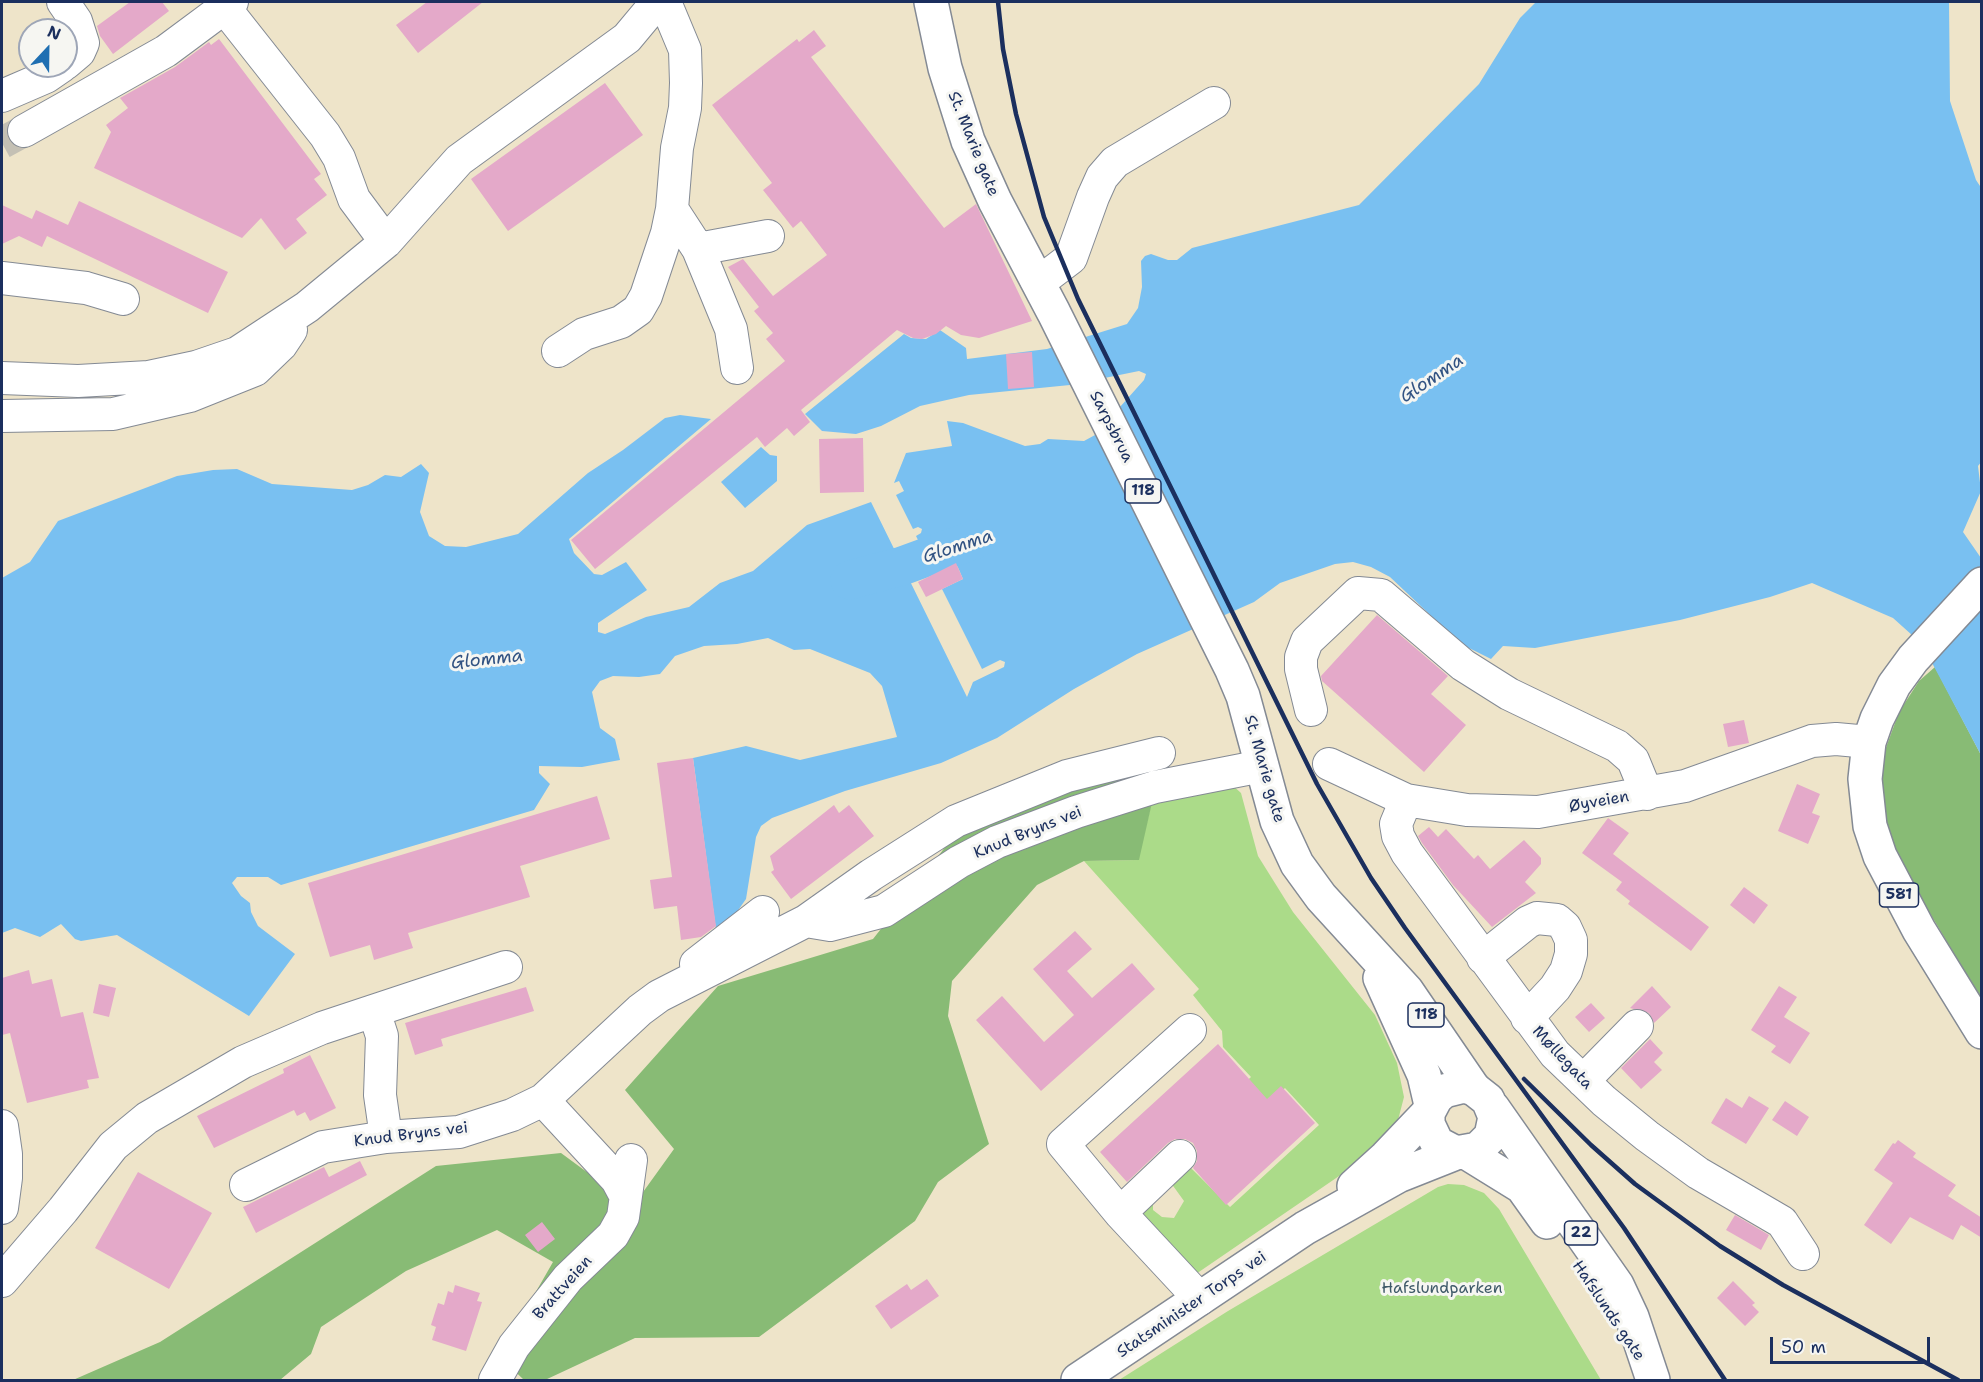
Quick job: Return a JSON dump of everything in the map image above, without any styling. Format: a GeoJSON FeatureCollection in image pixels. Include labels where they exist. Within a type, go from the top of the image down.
{"type":"FeatureCollection","features":[{"type":"Feature","properties":{"kind":"main road","name":"St. Marie gate"},"geometry":{"type":"LineString","coordinates":[[932,10],[955,104],[968,141],[1008,227],[1054,313]]}},
{"type":"Feature","properties":{"kind":"main road","name":"Sarpsbrua"},"geometry":{"type":"LineString","coordinates":[[1054,313],[1232,670]]}},
{"type":"Feature","properties":{"kind":"main road","name":"581"},"geometry":{"type":"LineString","coordinates":[[1982,584],[1922,649],[1894,685],[1877,719],[1869,742],[1865,779],[1866,806],[1880,856],[1918,930],[1982,1032]]}},
{"type":"Feature","properties":{"kind":"main road","name":"St. Marie gate"},"geometry":{"type":"LineString","coordinates":[[1232,670],[1277,821],[1297,864],[1321,897],[1427,1016],[1483,1098]]}},
{"type":"Feature","properties":{"kind":"main road","name":"St. Marie gate"},"geometry":{"type":"LineString","coordinates":[[1368,949],[1424,1075],[1429,1109]]}},
{"type":"Feature","properties":{"kind":"main road"},"geometry":{"type":"LineString","coordinates":[[1429,1109],[1444,1091],[1454,1087],[1483,1098],[1495,1117],[1491,1136],[1478,1149],[1462,1153]]}},
{"type":"Feature","properties":{"kind":"main road","name":"Hafslunds gate"},"geometry":{"type":"LineString","coordinates":[[1483,1098],[1617,1286],[1632,1317],[1651,1375]]}},
{"type":"Feature","properties":{"kind":"main road","name":"22"},"geometry":{"type":"LineString","coordinates":[[1429,1109],[1428,1124],[1437,1143],[1462,1153]]}},
{"type":"Feature","properties":{"kind":"main road","name":"Statsminister Torps vei"},"geometry":{"type":"LineString","coordinates":[[1305,1228],[1386,1157],[1429,1109]]}},
{"type":"Feature","properties":{"kind":"main road","name":"Hafslunds gate"},"geometry":{"type":"LineString","coordinates":[[1462,1153],[1522,1187],[1651,1375]]}},
{"type":"Feature","properties":{"kind":"main road","name":"Statsminister Torps vei"},"geometry":{"type":"LineString","coordinates":[[1078,1380],[1305,1228],[1398,1176],[1462,1153]]}},
{"type":"Feature","properties":{"kind":"street"},"geometry":{"type":"LineString","coordinates":[[63,2],[74,18]]}},
{"type":"Feature","properties":{"kind":"street"},"geometry":{"type":"LineString","coordinates":[[2,378],[78,381],[149,376],[196,367],[237,353],[307,307],[386,242],[459,160],[627,38],[657,2]]}},
{"type":"Feature","properties":{"kind":"street"},"geometry":{"type":"LineString","coordinates":[[558,351],[584,334],[621,322],[638,310],[643,303],[653,275],[672,209],[676,148],[685,108],[685,50],[665,2]]}},
{"type":"Feature","properties":{"kind":"street"},"geometry":{"type":"LineString","coordinates":[[24,131],[166,51],[228,4],[325,135],[339,158],[354,199],[386,242]]}},
{"type":"Feature","properties":{"kind":"street"},"geometry":{"type":"LineString","coordinates":[[78,27],[83,43],[78,53]]}},
{"type":"Feature","properties":{"kind":"street"},"geometry":{"type":"LineString","coordinates":[[2,96],[44,78]]}},
{"type":"Feature","properties":{"kind":"street"},"geometry":{"type":"LineString","coordinates":[[1036,279],[1050,274],[1071,258],[1102,177],[1115,162],[1214,103]]}},
{"type":"Feature","properties":{"kind":"street"},"geometry":{"type":"LineString","coordinates":[[672,209],[698,249],[731,329],[737,368]]}},
{"type":"Feature","properties":{"kind":"street"},"geometry":{"type":"LineString","coordinates":[[698,249],[768,236]]}},
{"type":"Feature","properties":{"kind":"street"},"geometry":{"type":"LineString","coordinates":[[2,278],[86,288],[123,299]]}},
{"type":"Feature","properties":{"kind":"street"},"geometry":{"type":"LineString","coordinates":[[2,416],[112,414],[190,396],[255,370],[281,345],[307,307]]}},
{"type":"Feature","properties":{"kind":"street"},"geometry":{"type":"LineString","coordinates":[[1311,710],[1301,669],[1301,657],[1307,641],[1358,593],[1381,595],[1463,665],[1509,694],[1617,746],[1633,760],[1647,794]]}},
{"type":"Feature","properties":{"kind":"street","name":"Øyveien"},"geometry":{"type":"LineString","coordinates":[[1329,764],[1406,801],[1467,810],[1538,813],[1685,786],[1812,741],[1836,739],[1869,742]]}},
{"type":"Feature","properties":{"kind":"street","name":"Knud Bryns vei"},"geometry":{"type":"LineString","coordinates":[[246,1185],[322,1147],[386,1137],[459,1132],[512,1115],[543,1101],[640,1010],[702,974],[806,921],[956,821],[1067,776],[1159,753]]}},
{"type":"Feature","properties":{"kind":"street","name":"Knud Bryns vei"},"geometry":{"type":"LineString","coordinates":[[806,921],[830,925],[884,911],[959,862],[997,842],[1076,812],[1155,787],[1262,766]]}},
{"type":"Feature","properties":{"kind":"street","name":"Møllegata"},"geometry":{"type":"LineString","coordinates":[[1406,801],[1396,824],[1398,836],[1407,853],[1555,1054],[1647,1136],[1698,1173],[1782,1222],[1803,1254]]}},
{"type":"Feature","properties":{"kind":"street"},"geometry":{"type":"LineString","coordinates":[[702,974],[692,968],[704,956],[763,912]]}},
{"type":"Feature","properties":{"kind":"street"},"geometry":{"type":"LineString","coordinates":[[1483,958],[1528,922],[1537,918],[1557,920],[1565,927],[1570,940],[1571,954],[1566,971],[1555,988],[1527,1018]]}},
{"type":"Feature","properties":{"kind":"street"},"geometry":{"type":"LineString","coordinates":[[2,1281],[63,1210],[113,1146],[147,1118],[243,1062],[322,1028],[506,967]]}},
{"type":"Feature","properties":{"kind":"street"},"geometry":{"type":"LineString","coordinates":[[374,1011],[382,1036],[380,1095],[386,1137]]}},
{"type":"Feature","properties":{"kind":"street"},"geometry":{"type":"LineString","coordinates":[[1583,1081],[1637,1026]]}},
{"type":"Feature","properties":{"kind":"street"},"geometry":{"type":"LineString","coordinates":[[1190,1030],[1063,1144],[1120,1213],[1200,1299]]}},
{"type":"Feature","properties":{"kind":"street"},"geometry":{"type":"LineString","coordinates":[[543,1101],[617,1180],[624,1195]]}},
{"type":"Feature","properties":{"kind":"street"},"geometry":{"type":"LineString","coordinates":[[2,1126],[6,1154],[6,1178],[2,1208]]}},
{"type":"Feature","properties":{"kind":"street"},"geometry":{"type":"LineString","coordinates":[[1120,1213],[1180,1156]]}},
{"type":"Feature","properties":{"kind":"street","name":"Brattveien"},"geometry":{"type":"LineString","coordinates":[[495,1380],[514,1346],[568,1278],[613,1235],[622,1217],[631,1160]]}},
{"type":"Feature","properties":{"kind":"green space"},"geometry":{"type":"Polygon","coordinates":[[[1935,667],[1981,755],[1981,999],[1884,836],[1880,790],[1884,753],[1899,712],[1919,681],[1935,667]]]}},
{"type":"Feature","properties":{"kind":"green space"},"geometry":{"type":"Polygon","coordinates":[[[1161,763],[1139,860],[1084,861],[1037,885],[952,981],[948,1016],[989,1144],[938,1182],[915,1221],[759,1337],[635,1338],[545,1380],[524,1380],[499,1356],[553,1262],[497,1230],[406,1271],[321,1327],[311,1354],[280,1380],[73,1380],[160,1342],[436,1166],[561,1153],[633,1206],[674,1149],[625,1090],[718,986],[873,939],[950,841],[1020,805],[1161,763]]]}},
{"type":"Feature","properties":{"kind":"green space"},"geometry":{"type":"Polygon","coordinates":[[[1229,782],[1241,793],[1258,856],[1293,912],[1375,1015],[1397,1063],[1404,1097],[1397,1124],[1380,1148],[1193,1276],[1136,1211],[1153,1201],[1153,1210],[1162,1217],[1174,1218],[1184,1201],[1171,1183],[1190,1167],[1230,1207],[1319,1125],[1285,1088],[1253,1117],[1233,1094],[1251,1077],[1223,1047],[1222,1031],[1193,995],[1199,989],[1084,861],[1138,860],[1153,797],[1229,782]]]}},
{"type":"Feature","properties":{"kind":"green space","name":"Hafslundparken"},"geometry":{"type":"Polygon","coordinates":[[[1448,1184],[1464,1185],[1484,1193],[1499,1209],[1601,1380],[1119,1380],[1228,1311],[1438,1187],[1448,1184]]]}},
{"type":"Feature","properties":{"kind":"water"},"geometry":{"type":"Polygon","coordinates":[[[1536,2],[1949,2],[1950,101],[1976,180],[1982,189],[1982,461],[1978,466],[1981,491],[1963,532],[1981,558],[1981,755],[1922,644],[1893,618],[1812,583],[1770,597],[1680,620],[1535,648],[1503,646],[1491,659],[1461,644],[1390,577],[1371,567],[1353,562],[1335,564],[1280,583],[1254,602],[1137,654],[1074,689],[997,738],[941,763],[845,791],[772,818],[761,826],[756,837],[746,899],[727,926],[716,930],[693,758],[746,746],[800,760],[897,737],[882,686],[870,673],[810,649],[794,650],[768,638],[737,644],[704,646],[675,656],[660,674],[639,677],[613,676],[600,681],[592,692],[600,728],[615,739],[620,760],[582,767],[539,766],[539,773],[550,784],[534,810],[281,885],[268,877],[237,877],[232,883],[241,896],[250,903],[251,912],[258,926],[295,954],[249,1016],[117,935],[81,941],[75,939],[61,924],[40,937],[15,928],[2,933],[2,578],[30,562],[58,521],[177,476],[213,470],[237,469],[272,484],[352,490],[368,485],[385,475],[401,477],[421,464],[429,473],[420,512],[429,536],[445,546],[466,547],[518,534],[588,473],[665,418],[680,415],[711,419],[569,539],[574,553],[594,574],[602,575],[626,562],[647,590],[598,623],[598,632],[605,634],[646,617],[689,607],[720,583],[753,571],[807,525],[871,502],[967,697],[973,682],[1004,667],[1005,662],[1000,660],[982,669],[942,589],[963,579],[956,563],[935,574],[916,536],[921,533],[922,529],[918,527],[913,529],[896,495],[904,491],[899,481],[894,483],[906,453],[952,446],[947,421],[963,423],[1025,446],[1040,444],[1048,439],[1084,441],[1095,435],[1144,380],[1146,374],[1139,371],[1070,385],[969,395],[920,406],[881,426],[856,434],[822,431],[805,414],[904,334],[911,338],[926,339],[940,330],[966,348],[967,359],[1047,349],[1127,324],[1138,308],[1142,287],[1141,261],[1145,256],[1151,254],[1168,260],[1177,260],[1192,248],[1359,205],[1479,84],[1520,18],[1536,2]]]}},
{"type":"Feature","properties":{"kind":"water"},"geometry":{"type":"Polygon","coordinates":[[[761,447],[770,455],[777,456],[777,481],[745,508],[721,482],[761,447]]]}},
{"type":"Feature","properties":{"kind":"building"},"geometry":{"type":"Polygon","coordinates":[[[130,2],[162,2],[169,11],[113,54],[100,36],[97,26],[130,2]]]}},
{"type":"Feature","properties":{"kind":"building"},"geometry":{"type":"Polygon","coordinates":[[[427,2],[483,2],[418,53],[396,25],[427,2]]]}},
{"type":"Feature","properties":{"kind":"building"},"geometry":{"type":"Polygon","coordinates":[[[814,30],[826,46],[811,57],[944,228],[976,204],[1032,321],[979,338],[961,335],[946,326],[936,334],[922,339],[913,338],[897,330],[801,410],[810,422],[794,436],[787,428],[765,447],[757,437],[595,569],[571,540],[785,361],[766,339],[773,333],[754,311],[759,307],[728,267],[743,259],[773,296],[827,255],[801,221],[793,228],[763,190],[772,183],[712,105],[797,39],[799,42],[814,30]]]}},
{"type":"Feature","properties":{"kind":"building"},"geometry":{"type":"Polygon","coordinates":[[[219,39],[321,174],[314,179],[327,195],[296,219],[307,233],[285,250],[261,218],[242,238],[94,168],[111,132],[106,125],[128,108],[120,98],[175,67],[209,42],[211,45],[219,39]]]}},
{"type":"Feature","properties":{"kind":"building"},"geometry":{"type":"Polygon","coordinates":[[[605,83],[643,135],[508,231],[471,179],[605,83]]]}},
{"type":"Feature","properties":{"kind":"building"},"geometry":{"type":"Polygon","coordinates":[[[79,201],[228,272],[208,313],[47,236],[42,247],[19,236],[2,244],[2,205],[32,219],[36,210],[68,225],[79,201]]]}},
{"type":"Feature","properties":{"kind":"building"},"geometry":{"type":"Polygon","coordinates":[[[1032,352],[1034,387],[1008,389],[1006,354],[1032,352]]]}},
{"type":"Feature","properties":{"kind":"building"},"geometry":{"type":"Polygon","coordinates":[[[863,438],[864,492],[820,493],[819,439],[863,438]]]}},
{"type":"Feature","properties":{"kind":"building"},"geometry":{"type":"Polygon","coordinates":[[[956,563],[963,579],[926,597],[918,582],[956,563]]]}},
{"type":"Feature","properties":{"kind":"building"},"geometry":{"type":"Polygon","coordinates":[[[1377,615],[1448,676],[1431,694],[1466,725],[1424,772],[1322,681],[1321,676],[1377,615]]]}},
{"type":"Feature","properties":{"kind":"building"},"geometry":{"type":"Polygon","coordinates":[[[1744,720],[1749,743],[1728,747],[1723,724],[1744,720]]]}},
{"type":"Feature","properties":{"kind":"building"},"geometry":{"type":"Polygon","coordinates":[[[693,758],[716,926],[701,937],[681,940],[677,906],[654,909],[650,880],[672,877],[657,763],[693,758]]]}},
{"type":"Feature","properties":{"kind":"building"},"geometry":{"type":"Polygon","coordinates":[[[1797,784],[1820,794],[1812,813],[1820,816],[1808,844],[1778,831],[1797,784]]]}},
{"type":"Feature","properties":{"kind":"building"},"geometry":{"type":"Polygon","coordinates":[[[597,796],[610,839],[520,866],[530,897],[408,933],[413,948],[374,960],[370,945],[330,957],[308,883],[597,796]]]}},
{"type":"Feature","properties":{"kind":"building"},"geometry":{"type":"Polygon","coordinates":[[[834,805],[839,813],[849,805],[874,836],[791,899],[771,872],[774,870],[770,856],[834,805]]]}},
{"type":"Feature","properties":{"kind":"building"},"geometry":{"type":"Polygon","coordinates":[[[1608,818],[1629,833],[1613,854],[1709,927],[1691,951],[1628,904],[1630,901],[1616,890],[1622,882],[1582,853],[1608,818]]]}},
{"type":"Feature","properties":{"kind":"building"},"geometry":{"type":"Polygon","coordinates":[[[1429,827],[1438,837],[1446,829],[1474,859],[1478,855],[1490,869],[1524,840],[1541,858],[1541,864],[1525,882],[1536,893],[1492,927],[1453,885],[1422,843],[1418,836],[1429,827]]]}},
{"type":"Feature","properties":{"kind":"building"},"geometry":{"type":"Polygon","coordinates":[[[1744,887],[1768,905],[1754,924],[1730,905],[1744,887]]]}},
{"type":"Feature","properties":{"kind":"building"},"geometry":{"type":"Polygon","coordinates":[[[1075,931],[1092,949],[1067,971],[1092,998],[1132,963],[1155,989],[1041,1091],[976,1020],[1002,996],[1044,1042],[1074,1015],[1033,969],[1075,931]]]}},
{"type":"Feature","properties":{"kind":"building"},"geometry":{"type":"Polygon","coordinates":[[[29,970],[32,984],[52,979],[61,1017],[83,1012],[99,1078],[87,1080],[89,1088],[27,1103],[10,1033],[2,1035],[2,978],[29,970]]]}},
{"type":"Feature","properties":{"kind":"building"},"geometry":{"type":"Polygon","coordinates":[[[99,984],[116,988],[109,1017],[93,1013],[99,984]]]}},
{"type":"Feature","properties":{"kind":"building"},"geometry":{"type":"Polygon","coordinates":[[[1652,986],[1671,1007],[1654,1023],[1649,1013],[1630,1008],[1652,986]]]}},
{"type":"Feature","properties":{"kind":"building"},"geometry":{"type":"Polygon","coordinates":[[[1779,986],[1797,997],[1784,1017],[1810,1033],[1790,1064],[1771,1052],[1776,1046],[1751,1030],[1779,986]]]}},
{"type":"Feature","properties":{"kind":"building"},"geometry":{"type":"Polygon","coordinates":[[[526,987],[534,1011],[441,1039],[443,1046],[415,1055],[405,1023],[526,987]]]}},
{"type":"Feature","properties":{"kind":"building"},"geometry":{"type":"Polygon","coordinates":[[[1591,1003],[1605,1018],[1589,1032],[1575,1017],[1591,1003]]]}},
{"type":"Feature","properties":{"kind":"building"},"geometry":{"type":"Polygon","coordinates":[[[1650,1039],[1663,1053],[1654,1062],[1662,1070],[1641,1089],[1621,1068],[1650,1039]]]}},
{"type":"Feature","properties":{"kind":"building"},"geometry":{"type":"Polygon","coordinates":[[[1218,1044],[1267,1099],[1281,1086],[1315,1123],[1226,1205],[1193,1168],[1197,1161],[1197,1151],[1193,1143],[1185,1139],[1175,1139],[1168,1143],[1127,1182],[1100,1152],[1218,1044]]]}},
{"type":"Feature","properties":{"kind":"building"},"geometry":{"type":"Polygon","coordinates":[[[310,1055],[336,1108],[310,1121],[305,1112],[297,1116],[294,1110],[214,1148],[197,1116],[284,1073],[283,1069],[310,1055]]]}},
{"type":"Feature","properties":{"kind":"building"},"geometry":{"type":"Polygon","coordinates":[[[1749,1096],[1769,1108],[1746,1144],[1711,1123],[1726,1098],[1742,1108],[1749,1096]]]}},
{"type":"Feature","properties":{"kind":"building"},"geometry":{"type":"Polygon","coordinates":[[[1785,1101],[1809,1117],[1797,1136],[1772,1120],[1785,1101]]]}},
{"type":"Feature","properties":{"kind":"building"},"geometry":{"type":"Polygon","coordinates":[[[1898,1140],[1916,1153],[1913,1157],[1956,1185],[1948,1196],[1982,1218],[1982,1238],[1961,1225],[1953,1240],[1910,1217],[1891,1244],[1864,1225],[1893,1183],[1874,1170],[1893,1143],[1895,1144],[1898,1140]]]}},
{"type":"Feature","properties":{"kind":"building"},"geometry":{"type":"Polygon","coordinates":[[[360,1161],[367,1175],[256,1233],[243,1207],[324,1167],[329,1177],[360,1161]]]}},
{"type":"Feature","properties":{"kind":"building"},"geometry":{"type":"Polygon","coordinates":[[[138,1172],[212,1213],[169,1289],[95,1248],[138,1172]]]}},
{"type":"Feature","properties":{"kind":"building"},"geometry":{"type":"Polygon","coordinates":[[[1735,1215],[1769,1235],[1761,1250],[1726,1230],[1735,1215]]]}},
{"type":"Feature","properties":{"kind":"building"},"geometry":{"type":"Polygon","coordinates":[[[542,1222],[555,1239],[538,1252],[525,1235],[542,1222]]]}},
{"type":"Feature","properties":{"kind":"building"},"geometry":{"type":"Polygon","coordinates":[[[927,1279],[939,1296],[891,1329],[875,1306],[907,1284],[911,1290],[927,1279]]]}},
{"type":"Feature","properties":{"kind":"building"},"geometry":{"type":"Polygon","coordinates":[[[1733,1281],[1755,1303],[1752,1305],[1759,1312],[1745,1326],[1717,1298],[1733,1281]]]}},
{"type":"Feature","properties":{"kind":"building"},"geometry":{"type":"Polygon","coordinates":[[[455,1285],[480,1293],[477,1301],[482,1302],[466,1351],[432,1340],[436,1327],[431,1325],[438,1303],[444,1305],[448,1291],[453,1293],[455,1285]]]}},
{"type":"Feature","properties":{"kind":"waterway","name":"Glomma"},"geometry":{"type":"LineString","coordinates":[[850,580],[902,566],[976,539]]}},
{"type":"Feature","properties":{"kind":"tunnel"},"geometry":{"type":"LineString","coordinates":[[2,143],[24,131]]}},
{"type":"Feature","properties":{"kind":"railway"},"geometry":{"type":"LineString","coordinates":[[998,2],[1003,49],[1016,114],[1044,217],[1078,299],[1317,784],[1371,878],[1405,928],[1624,1228],[1725,1380]]}},
{"type":"Feature","properties":{"kind":"railway"},"geometry":{"type":"LineString","coordinates":[[1524,1079],[1591,1145],[1635,1184],[1720,1246],[1783,1285],[1958,1380]]}}]}
